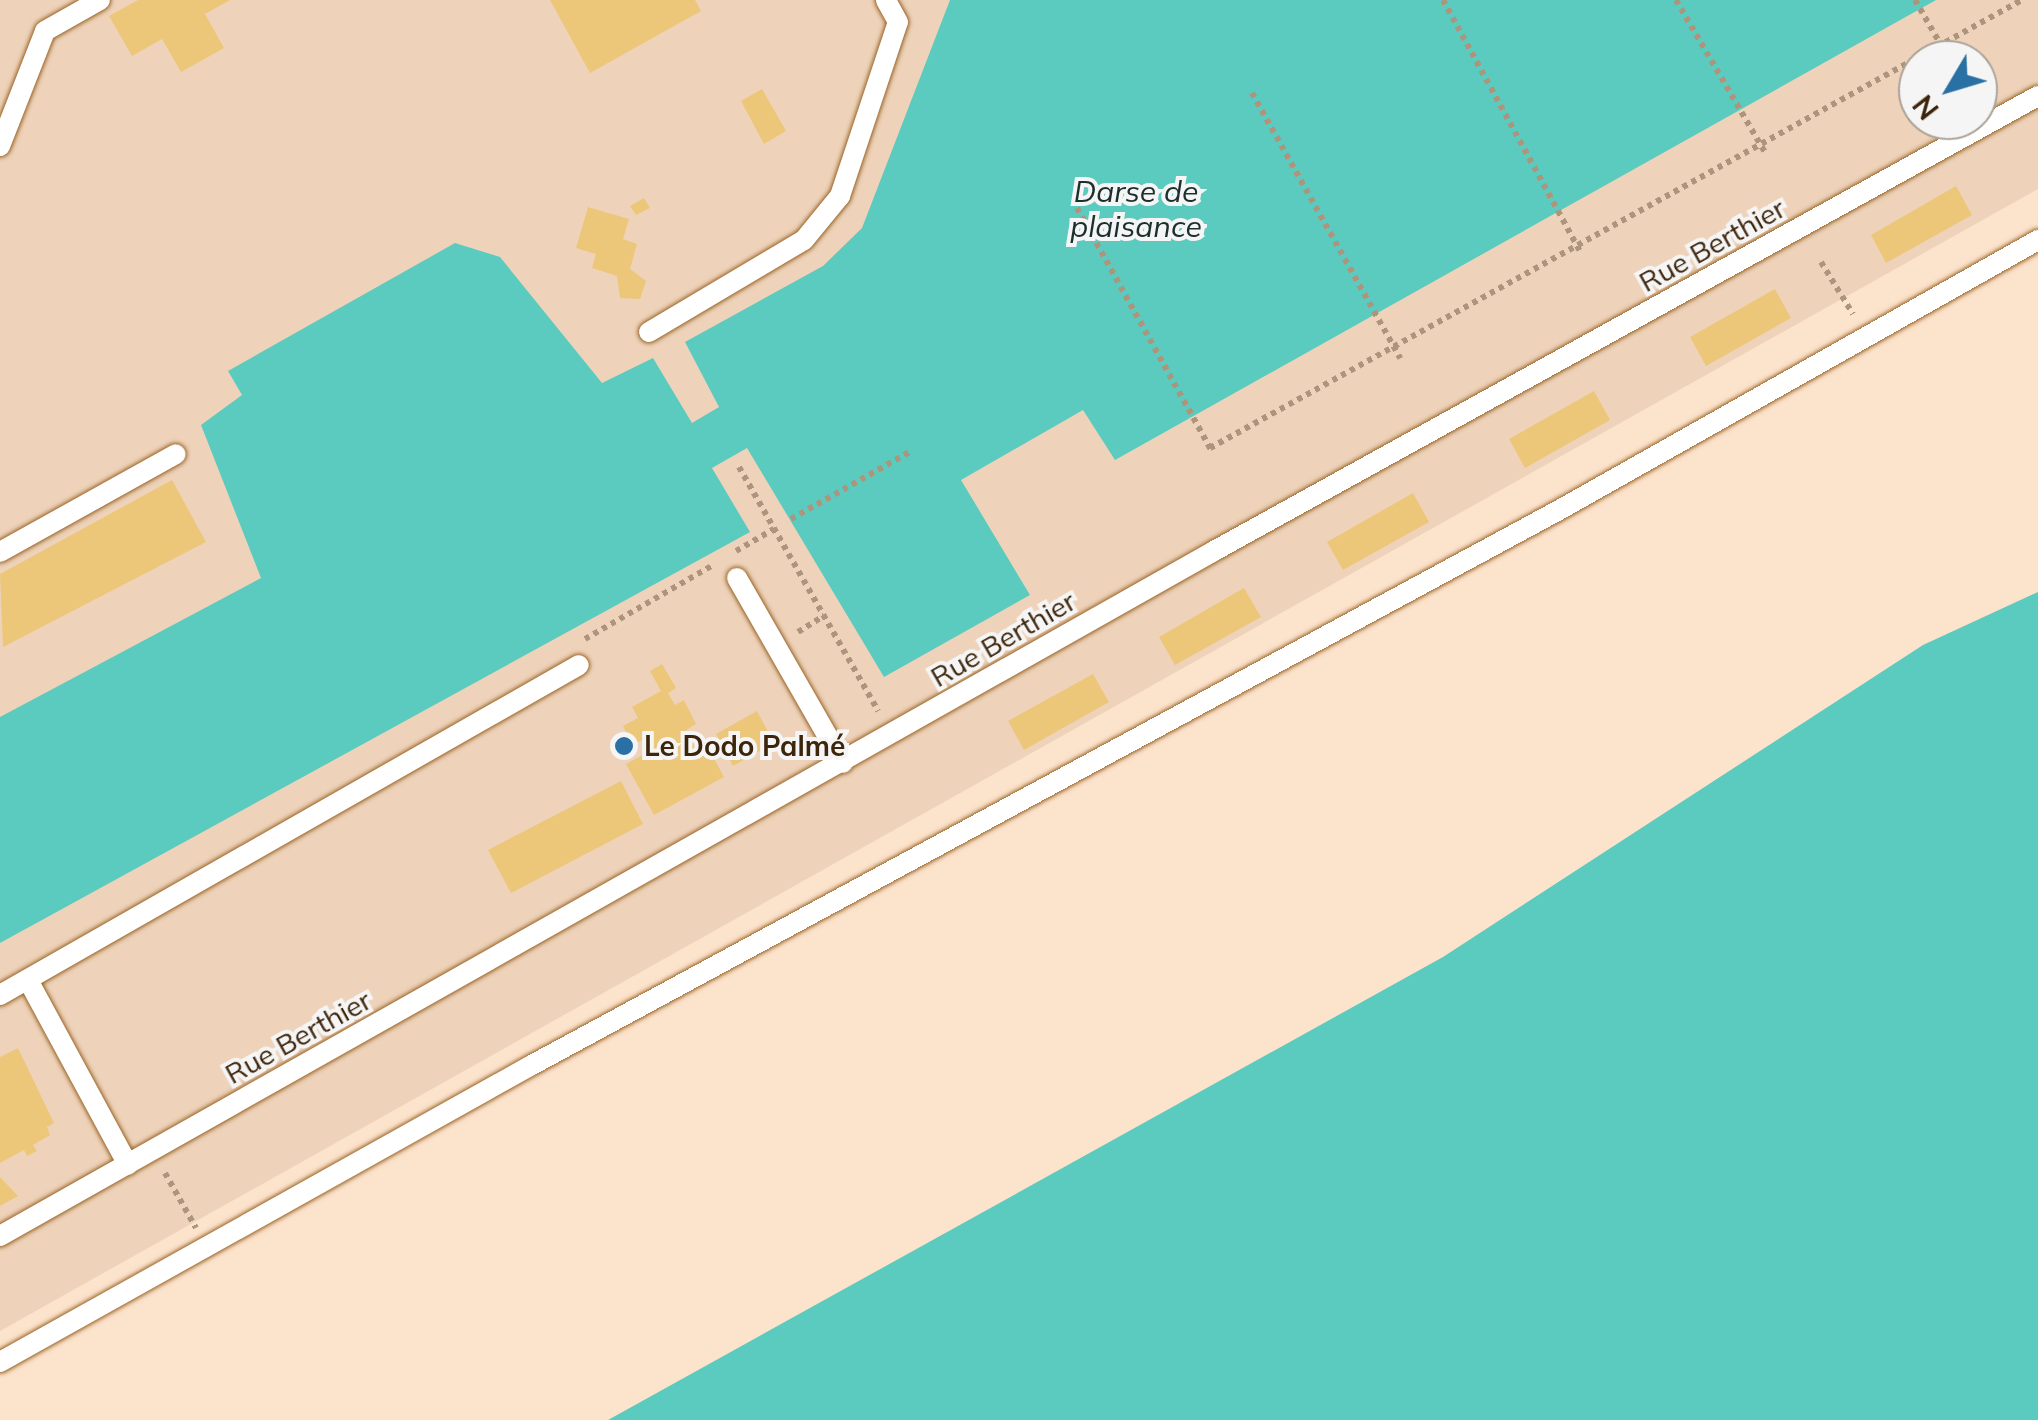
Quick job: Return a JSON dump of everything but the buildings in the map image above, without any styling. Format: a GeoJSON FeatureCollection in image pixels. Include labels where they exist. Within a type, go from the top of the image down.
{"type":"FeatureCollection","features":[{"type":"Feature","properties":{"kind":"lane"},"geometry":{"type":"LineString","coordinates":[[0,146],[44,31],[100,0]]}},
{"type":"Feature","properties":{"kind":"lane"},"geometry":{"type":"LineString","coordinates":[[648,332],[804,240],[840,196],[898,22],[886,0]]}},
{"type":"Feature","properties":{"kind":"lane","name":"Rue Berthier"},"geometry":{"type":"LineString","coordinates":[[0,1236],[2038,96]]}},
{"type":"Feature","properties":{"kind":"lane"},"geometry":{"type":"LineString","coordinates":[[0,1362],[2038,240]]}},
{"type":"Feature","properties":{"kind":"lane"},"geometry":{"type":"LineString","coordinates":[[0,552],[176,454]]}},
{"type":"Feature","properties":{"kind":"lane"},"geometry":{"type":"LineString","coordinates":[[737,578],[843,763]]}},
{"type":"Feature","properties":{"kind":"lane"},"geometry":{"type":"LineString","coordinates":[[0,996],[579,665]]}},
{"type":"Feature","properties":{"kind":"lane"},"geometry":{"type":"LineString","coordinates":[[28,980],[128,1164]]}},
{"type":"Feature","properties":{"kind":"path"},"geometry":{"type":"LineString","coordinates":[[1443,0],[1579,250]]}},
{"type":"Feature","properties":{"kind":"path"},"geometry":{"type":"LineString","coordinates":[[1676,0],[1766,154]]}},
{"type":"Feature","properties":{"kind":"path"},"geometry":{"type":"LineString","coordinates":[[1915,0],[1938,40]]}},
{"type":"Feature","properties":{"kind":"path"},"geometry":{"type":"LineString","coordinates":[[1956,40],[2022,0]]}},
{"type":"Feature","properties":{"kind":"path"},"geometry":{"type":"LineString","coordinates":[[1077,208],[1211,450],[1898,72]]}},
{"type":"Feature","properties":{"kind":"path"},"geometry":{"type":"LineString","coordinates":[[1252,93],[1400,358]]}},
{"type":"Feature","properties":{"kind":"path"},"geometry":{"type":"LineString","coordinates":[[1821,262],[1866,336]]}},
{"type":"Feature","properties":{"kind":"path"},"geometry":{"type":"LineString","coordinates":[[791,519],[911,451]]}},
{"type":"Feature","properties":{"kind":"path"},"geometry":{"type":"LineString","coordinates":[[738,467],[878,710]]}},
{"type":"Feature","properties":{"kind":"path"},"geometry":{"type":"LineString","coordinates":[[579,665],[570,648],[774,529]]}},
{"type":"Feature","properties":{"kind":"path"},"geometry":{"type":"LineString","coordinates":[[166,1173],[206,1246]]}},
{"type":"Feature","properties":{"kind":"shaded area"},"geometry":{"type":"Polygon","coordinates":[[[0,0],[2038,0],[2038,189],[0,1331],[0,0]]]}},
{"type":"Feature","properties":{"kind":"water","name":"Darse de plaisance"},"geometry":{"type":"Polygon","coordinates":[[[950,0],[1936,0],[1115,460],[1083,410],[961,480],[1030,595],[884,677],[747,448],[712,468],[750,532],[0,943],[0,717],[261,578],[201,425],[242,395],[228,371],[455,243],[500,257],[602,383],[653,358],[692,423],[719,407],[685,342],[823,266],[862,228],[950,0]]]}},
{"type":"Feature","properties":{"kind":"water"},"geometry":{"type":"Polygon","coordinates":[[[2038,592],[2038,1420],[608,1420],[1443,957],[1923,645],[2038,592]]]}},
{"type":"Feature","properties":{"kind":"place","name":"Le Dodo Palmé"},"geometry":{"type":"Point","coordinates":[624,746]}}]}
